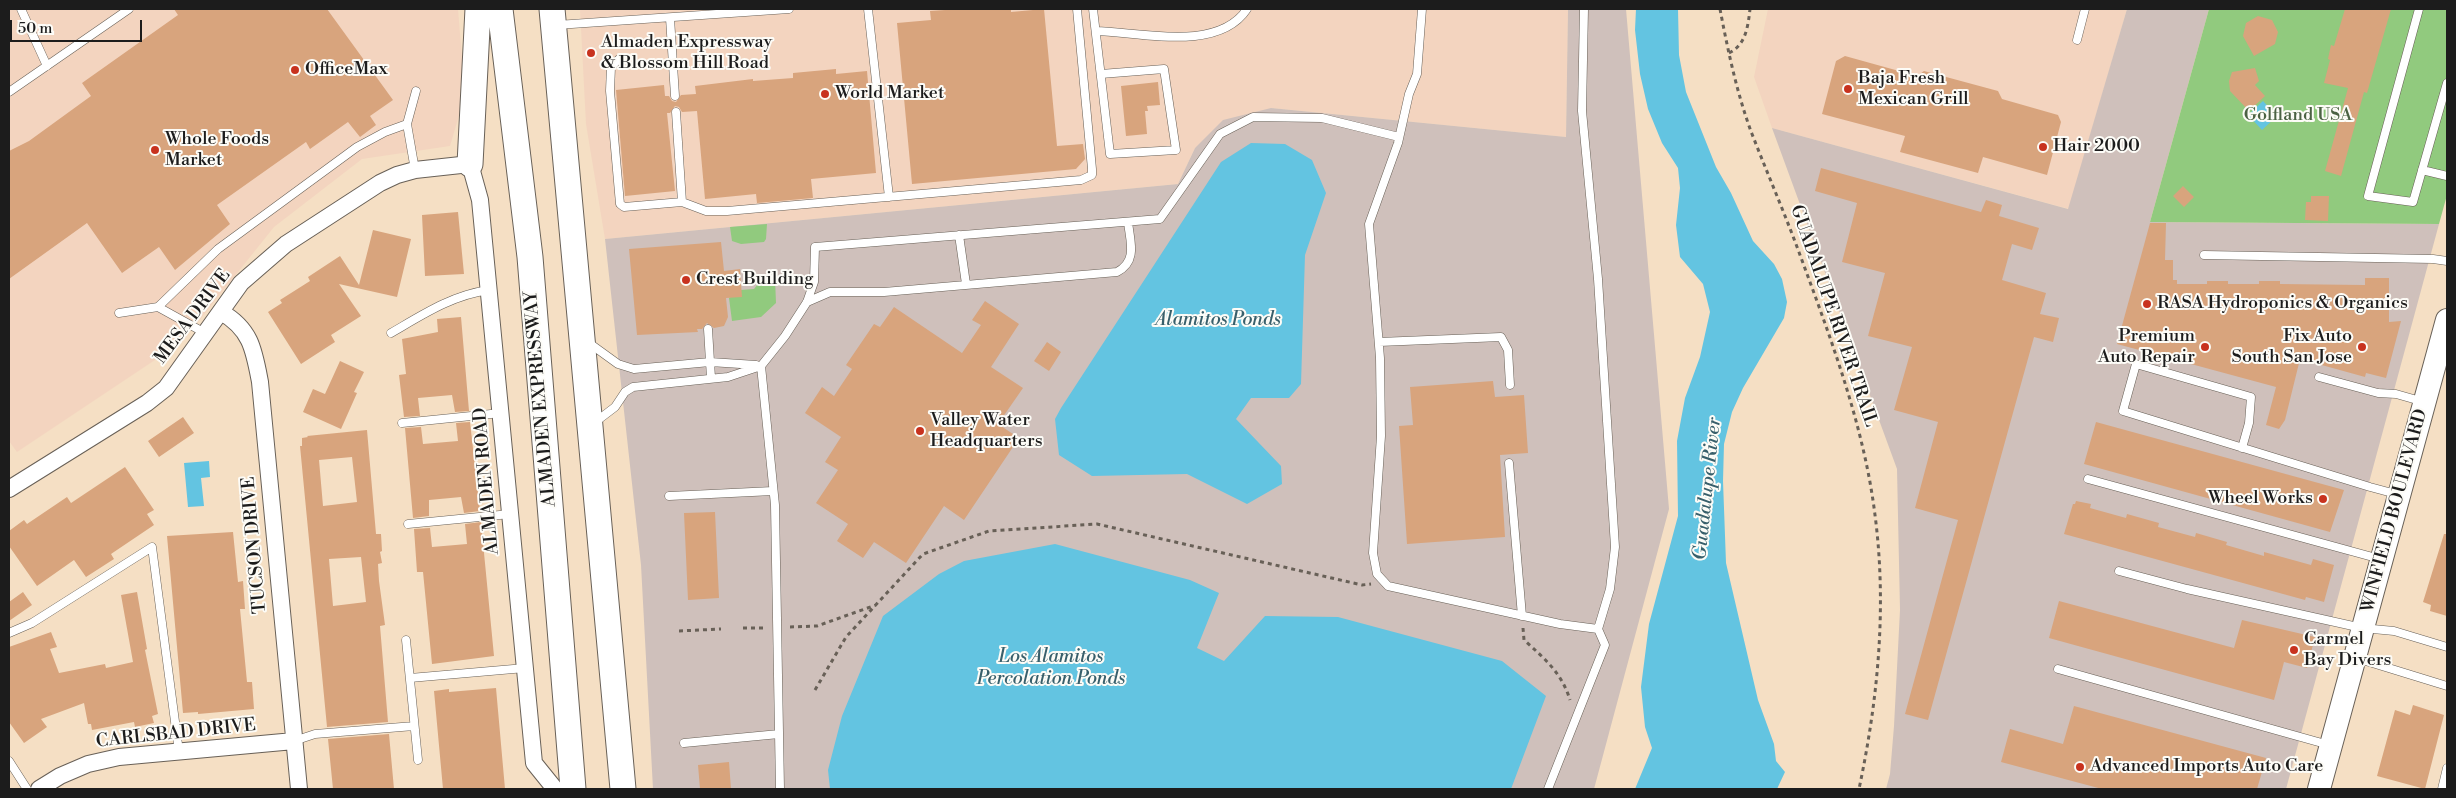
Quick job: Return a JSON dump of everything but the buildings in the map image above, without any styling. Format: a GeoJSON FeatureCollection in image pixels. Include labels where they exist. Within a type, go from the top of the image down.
{"type":"FeatureCollection","features":[{"type":"Feature","properties":{"kind":"main road"},"geometry":{"type":"LineString","coordinates":[[470,164],[478,9]]}},
{"type":"Feature","properties":{"kind":"main road","name":"ALMADEN EXPRESSWAY"},"geometry":{"type":"LineString","coordinates":[[500,9],[530,257],[573,789]]}},
{"type":"Feature","properties":{"kind":"main road"},"geometry":{"type":"LineString","coordinates":[[553,17],[623,789]]}},
{"type":"Feature","properties":{"kind":"street","name":"MESA DRIVE"},"geometry":{"type":"LineString","coordinates":[[9,489],[147,403],[166,388],[242,283],[286,244],[380,183],[397,175],[415,170],[470,164]]}},
{"type":"Feature","properties":{"kind":"street","name":"ALMADEN ROAD"},"geometry":{"type":"LineString","coordinates":[[470,164],[480,200],[534,763],[555,789]]}},
{"type":"Feature","properties":{"kind":"street","name":"TUCSON DRIVE"},"geometry":{"type":"LineString","coordinates":[[221,312],[237,322],[254,350],[260,382],[299,789]]}},
{"type":"Feature","properties":{"kind":"street","name":"WINFIELD BOULEVARD"},"geometry":{"type":"LineString","coordinates":[[2319,789],[2447,320]]}},
{"type":"Feature","properties":{"kind":"street","name":"CARLSBAD DRIVE"},"geometry":{"type":"LineString","coordinates":[[39,789],[60,776],[88,764],[119,757],[294,741]]}},
{"type":"Feature","properties":{"kind":"lane"},"geometry":{"type":"LineString","coordinates":[[21,9],[46,66]]}},
{"type":"Feature","properties":{"kind":"lane"},"geometry":{"type":"LineString","coordinates":[[9,92],[128,9]]}},
{"type":"Feature","properties":{"kind":"lane"},"geometry":{"type":"LineString","coordinates":[[553,17],[670,18],[742,11],[789,9]]}},
{"type":"Feature","properties":{"kind":"lane"},"geometry":{"type":"LineString","coordinates":[[868,9],[889,197]]}},
{"type":"Feature","properties":{"kind":"lane"},"geometry":{"type":"LineString","coordinates":[[619,60],[612,64],[610,75],[620,204],[630,208],[682,202],[706,211],[727,211],[1081,180],[1092,175],[1077,9]]}},
{"type":"Feature","properties":{"kind":"lane"},"geometry":{"type":"LineString","coordinates":[[1093,9],[1110,154],[1176,150],[1164,69],[1101,74]]}},
{"type":"Feature","properties":{"kind":"lane"},"geometry":{"type":"LineString","coordinates":[[1096,31],[1183,37],[1208,35],[1236,20],[1246,9]]}},
{"type":"Feature","properties":{"kind":"lane"},"geometry":{"type":"LineString","coordinates":[[1422,9],[1417,74],[1409,94],[1399,136],[1370,224],[1379,342],[1382,436],[1373,553],[1376,574],[1388,586],[1560,624],[1598,629]]}},
{"type":"Feature","properties":{"kind":"lane"},"geometry":{"type":"LineString","coordinates":[[1548,789],[1605,645],[1598,629],[1610,589],[1615,547],[1598,279],[1582,111],[1584,9]]}},
{"type":"Feature","properties":{"kind":"lane"},"geometry":{"type":"LineString","coordinates":[[2077,40],[2086,9]]}},
{"type":"Feature","properties":{"kind":"lane"},"geometry":{"type":"LineString","coordinates":[[2419,9],[2368,196],[2413,202],[2447,83]]}},
{"type":"Feature","properties":{"kind":"lane"},"geometry":{"type":"LineString","coordinates":[[670,18],[675,96]]}},
{"type":"Feature","properties":{"kind":"lane"},"geometry":{"type":"LineString","coordinates":[[415,170],[407,124],[416,91]]}},
{"type":"Feature","properties":{"kind":"lane"},"geometry":{"type":"LineString","coordinates":[[676,112],[682,202]]}},
{"type":"Feature","properties":{"kind":"lane"},"geometry":{"type":"LineString","coordinates":[[591,425],[615,406],[626,392],[633,387],[728,377],[761,366],[785,336],[807,302],[814,282],[815,247],[1160,219],[1220,134],[1253,117],[1322,118],[1399,136]]}},
{"type":"Feature","properties":{"kind":"lane"},"geometry":{"type":"LineString","coordinates":[[119,313],[158,307],[218,249],[357,147],[385,132],[407,124]]}},
{"type":"Feature","properties":{"kind":"lane"},"geometry":{"type":"LineString","coordinates":[[2422,170],[2447,176]]}},
{"type":"Feature","properties":{"kind":"lane"},"geometry":{"type":"LineString","coordinates":[[807,302],[830,292],[884,292],[1117,272],[1127,267],[1131,257],[1128,222]]}},
{"type":"Feature","properties":{"kind":"lane"},"geometry":{"type":"LineString","coordinates":[[959,235],[966,284]]}},
{"type":"Feature","properties":{"kind":"lane"},"geometry":{"type":"LineString","coordinates":[[2204,255],[2433,259],[2447,261]]}},
{"type":"Feature","properties":{"kind":"lane"},"geometry":{"type":"LineString","coordinates":[[814,282],[830,292]]}},
{"type":"Feature","properties":{"kind":"lane"},"geometry":{"type":"LineString","coordinates":[[390,333],[433,308],[473,292],[489,290]]}},
{"type":"Feature","properties":{"kind":"lane"},"geometry":{"type":"LineString","coordinates":[[158,307],[206,333]]}},
{"type":"Feature","properties":{"kind":"lane"},"geometry":{"type":"LineString","coordinates":[[708,329],[711,378]]}},
{"type":"Feature","properties":{"kind":"lane"},"geometry":{"type":"LineString","coordinates":[[581,337],[626,368],[634,369],[710,362],[761,366]]}},
{"type":"Feature","properties":{"kind":"lane"},"geometry":{"type":"LineString","coordinates":[[1379,342],[1501,337],[1508,350],[1510,385]]}},
{"type":"Feature","properties":{"kind":"lane"},"geometry":{"type":"LineString","coordinates":[[2242,448],[2249,423],[2251,396],[2136,364],[2123,411],[2242,448],[2400,495]]}},
{"type":"Feature","properties":{"kind":"lane"},"geometry":{"type":"LineString","coordinates":[[761,366],[773,491],[780,789]]}},
{"type":"Feature","properties":{"kind":"lane"},"geometry":{"type":"LineString","coordinates":[[2319,377],[2425,403]]}},
{"type":"Feature","properties":{"kind":"lane"},"geometry":{"type":"LineString","coordinates":[[402,423],[501,413]]}},
{"type":"Feature","properties":{"kind":"lane"},"geometry":{"type":"LineString","coordinates":[[1509,463],[1522,616]]}},
{"type":"Feature","properties":{"kind":"lane"},"geometry":{"type":"LineString","coordinates":[[2088,479],[2382,560]]}},
{"type":"Feature","properties":{"kind":"lane"},"geometry":{"type":"LineString","coordinates":[[669,496],[773,491]]}},
{"type":"Feature","properties":{"kind":"lane"},"geometry":{"type":"LineString","coordinates":[[408,524],[510,514]]}},
{"type":"Feature","properties":{"kind":"lane"},"geometry":{"type":"LineString","coordinates":[[9,633],[32,623],[152,547],[179,752]]}},
{"type":"Feature","properties":{"kind":"lane"},"geometry":{"type":"LineString","coordinates":[[2119,571],[2187,589],[2362,628],[2394,631],[2447,647]]}},
{"type":"Feature","properties":{"kind":"lane"},"geometry":{"type":"LineString","coordinates":[[406,640],[418,760]]}},
{"type":"Feature","properties":{"kind":"lane"},"geometry":{"type":"LineString","coordinates":[[2354,658],[2447,686]]}},
{"type":"Feature","properties":{"kind":"lane"},"geometry":{"type":"LineString","coordinates":[[410,678],[525,668]]}},
{"type":"Feature","properties":{"kind":"lane"},"geometry":{"type":"LineString","coordinates":[[2058,669],[2331,746]]}},
{"type":"Feature","properties":{"kind":"lane"},"geometry":{"type":"LineString","coordinates":[[294,741],[315,734],[414,726]]}},
{"type":"Feature","properties":{"kind":"lane"},"geometry":{"type":"LineString","coordinates":[[684,743],[778,734]]}},
{"type":"Feature","properties":{"kind":"lane"},"geometry":{"type":"LineString","coordinates":[[9,761],[28,789]]}},
{"type":"Feature","properties":{"kind":"lane"},"geometry":{"type":"LineString","coordinates":[[2442,789],[2447,768]]}},
{"type":"Feature","properties":{"kind":"path","name":"GUADALUPE RIVER TRAIL"},"geometry":{"type":"LineString","coordinates":[[1720,9],[1729,53],[1752,134],[1801,256],[1842,374],[1870,481],[1879,556],[1880,632],[1870,732],[1859,789]]}},
{"type":"Feature","properties":{"kind":"path"},"geometry":{"type":"LineString","coordinates":[[1729,53],[1742,44],[1750,9]]}},
{"type":"Feature","properties":{"kind":"path"},"geometry":{"type":"LineString","coordinates":[[814,690],[846,638],[923,554],[989,531],[1097,524],[1362,585],[1384,581]]}},
{"type":"Feature","properties":{"kind":"path"},"geometry":{"type":"LineString","coordinates":[[790,627],[817,626],[876,605]]}},
{"type":"Feature","properties":{"kind":"path"},"geometry":{"type":"LineString","coordinates":[[1522,616],[1524,640],[1565,683],[1575,720]]}},
{"type":"Feature","properties":{"kind":"path"},"geometry":{"type":"LineString","coordinates":[[743,628],[768,628]]}},
{"type":"Feature","properties":{"kind":"path"},"geometry":{"type":"LineString","coordinates":[[679,631],[721,629]]}},
{"type":"Feature","properties":{"kind":"shaded area"},"geometry":{"type":"Polygon","coordinates":[[[9,9],[458,9],[465,95],[450,146],[362,159],[274,227],[182,342],[17,452],[9,441],[9,9]]]}},
{"type":"Feature","properties":{"kind":"shaded area"},"geometry":{"type":"Polygon","coordinates":[[[580,9],[1568,9],[1566,137],[1271,108],[1195,148],[1178,184],[605,239],[586,124],[580,9]]]}},
{"type":"Feature","properties":{"kind":"shaded area"},"geometry":{"type":"Polygon","coordinates":[[[1568,9],[1626,9],[1669,509],[1594,789],[653,789],[641,565],[605,239],[1178,184],[1195,148],[1223,120],[1271,108],[1566,137],[1568,9]]]}},
{"type":"Feature","properties":{"kind":"shaded area"},"geometry":{"type":"Polygon","coordinates":[[[1768,9],[2127,9],[2069,209],[1772,128],[1754,77],[1768,9]]]}},
{"type":"Feature","properties":{"kind":"shaded area"},"geometry":{"type":"Polygon","coordinates":[[[2127,9],[2209,9],[2150,222],[2439,224],[2286,789],[1886,789],[1890,774],[1894,726],[1900,610],[1897,469],[1772,128],[2068,209],[2127,9]]]}},
{"type":"Feature","properties":{"kind":"green space","name":"Golfland USA"},"geometry":{"type":"Polygon","coordinates":[[[2209,9],[2447,9],[2447,195],[2439,224],[2150,222],[2209,9]]]}},
{"type":"Feature","properties":{"kind":"green space"},"geometry":{"type":"Polygon","coordinates":[[[767,224],[764,242],[741,244],[732,241],[730,227],[767,224]]]}},
{"type":"Feature","properties":{"kind":"green space"},"geometry":{"type":"Polygon","coordinates":[[[775,278],[776,303],[761,317],[732,321],[729,298],[741,290],[754,289],[758,284],[775,278]]]}},
{"type":"Feature","properties":{"kind":"water","name":"Guadalupe River"},"geometry":{"type":"Polygon","coordinates":[[[1636,9],[1678,9],[1679,55],[1686,92],[1716,167],[1731,193],[1753,241],[1774,264],[1782,279],[1787,302],[1784,318],[1743,388],[1732,412],[1724,444],[1723,481],[1726,563],[1758,700],[1774,744],[1776,761],[1785,772],[1777,789],[1635,789],[1652,748],[1645,727],[1641,687],[1649,624],[1678,516],[1677,441],[1685,398],[1700,357],[1710,312],[1703,284],[1680,257],[1676,225],[1680,188],[1678,168],[1662,143],[1648,109],[1640,74],[1635,30],[1636,9]]]}},
{"type":"Feature","properties":{"kind":"water"},"geometry":{"type":"Polygon","coordinates":[[[2263,101],[2277,116],[2262,130],[2248,115],[2263,101]]]}},
{"type":"Feature","properties":{"kind":"water","name":"Alamitos Ponds"},"geometry":{"type":"Polygon","coordinates":[[[1251,143],[1285,144],[1312,160],[1326,193],[1305,255],[1301,384],[1289,398],[1251,398],[1236,419],[1281,466],[1282,484],[1247,504],[1187,474],[1092,476],[1059,455],[1055,419],[1221,162],[1251,143]]]}},
{"type":"Feature","properties":{"kind":"water"},"geometry":{"type":"Polygon","coordinates":[[[209,461],[210,477],[201,478],[204,506],[188,507],[184,463],[209,461]]]}},
{"type":"Feature","properties":{"kind":"water","name":"Los Alamitos Percolation Ponds"},"geometry":{"type":"Polygon","coordinates":[[[1055,544],[1190,580],[1219,593],[1197,648],[1224,661],[1265,616],[1338,617],[1502,661],[1546,696],[1511,789],[830,789],[828,770],[842,716],[883,616],[939,574],[964,561],[1055,544]]]}},
{"type":"Feature","properties":{"kind":"place","name":"Almaden Expressway & Blossom Hill Road"},"geometry":{"type":"Point","coordinates":[591,53]}},
{"type":"Feature","properties":{"kind":"place","name":"OfficeMax"},"geometry":{"type":"Point","coordinates":[295,70]}},
{"type":"Feature","properties":{"kind":"place","name":"Baja Fresh Mexican Grill"},"geometry":{"type":"Point","coordinates":[1848,89]}},
{"type":"Feature","properties":{"kind":"place","name":"World Market"},"geometry":{"type":"Point","coordinates":[825,94]}},
{"type":"Feature","properties":{"kind":"place","name":"Hair 2000"},"geometry":{"type":"Point","coordinates":[2043,147]}},
{"type":"Feature","properties":{"kind":"place","name":"Whole Foods Market"},"geometry":{"type":"Point","coordinates":[155,150]}},
{"type":"Feature","properties":{"kind":"place","name":"Crest Building"},"geometry":{"type":"Point","coordinates":[686,280]}},
{"type":"Feature","properties":{"kind":"place","name":"RASA Hydroponics & Organics"},"geometry":{"type":"Point","coordinates":[2147,304]}},
{"type":"Feature","properties":{"kind":"place","name":"Premium Auto Repair"},"geometry":{"type":"Point","coordinates":[2205,347]}},
{"type":"Feature","properties":{"kind":"place","name":"Fix Auto South San Jose"},"geometry":{"type":"Point","coordinates":[2362,347]}},
{"type":"Feature","properties":{"kind":"place","name":"Valley Water Headquarters"},"geometry":{"type":"Point","coordinates":[920,431]}},
{"type":"Feature","properties":{"kind":"place","name":"Wheel Works"},"geometry":{"type":"Point","coordinates":[2323,499]}},
{"type":"Feature","properties":{"kind":"place","name":"Carmel Bay Divers"},"geometry":{"type":"Point","coordinates":[2294,650]}},
{"type":"Feature","properties":{"kind":"place","name":"Advanced Imports Auto Care"},"geometry":{"type":"Point","coordinates":[2080,767]}}]}
